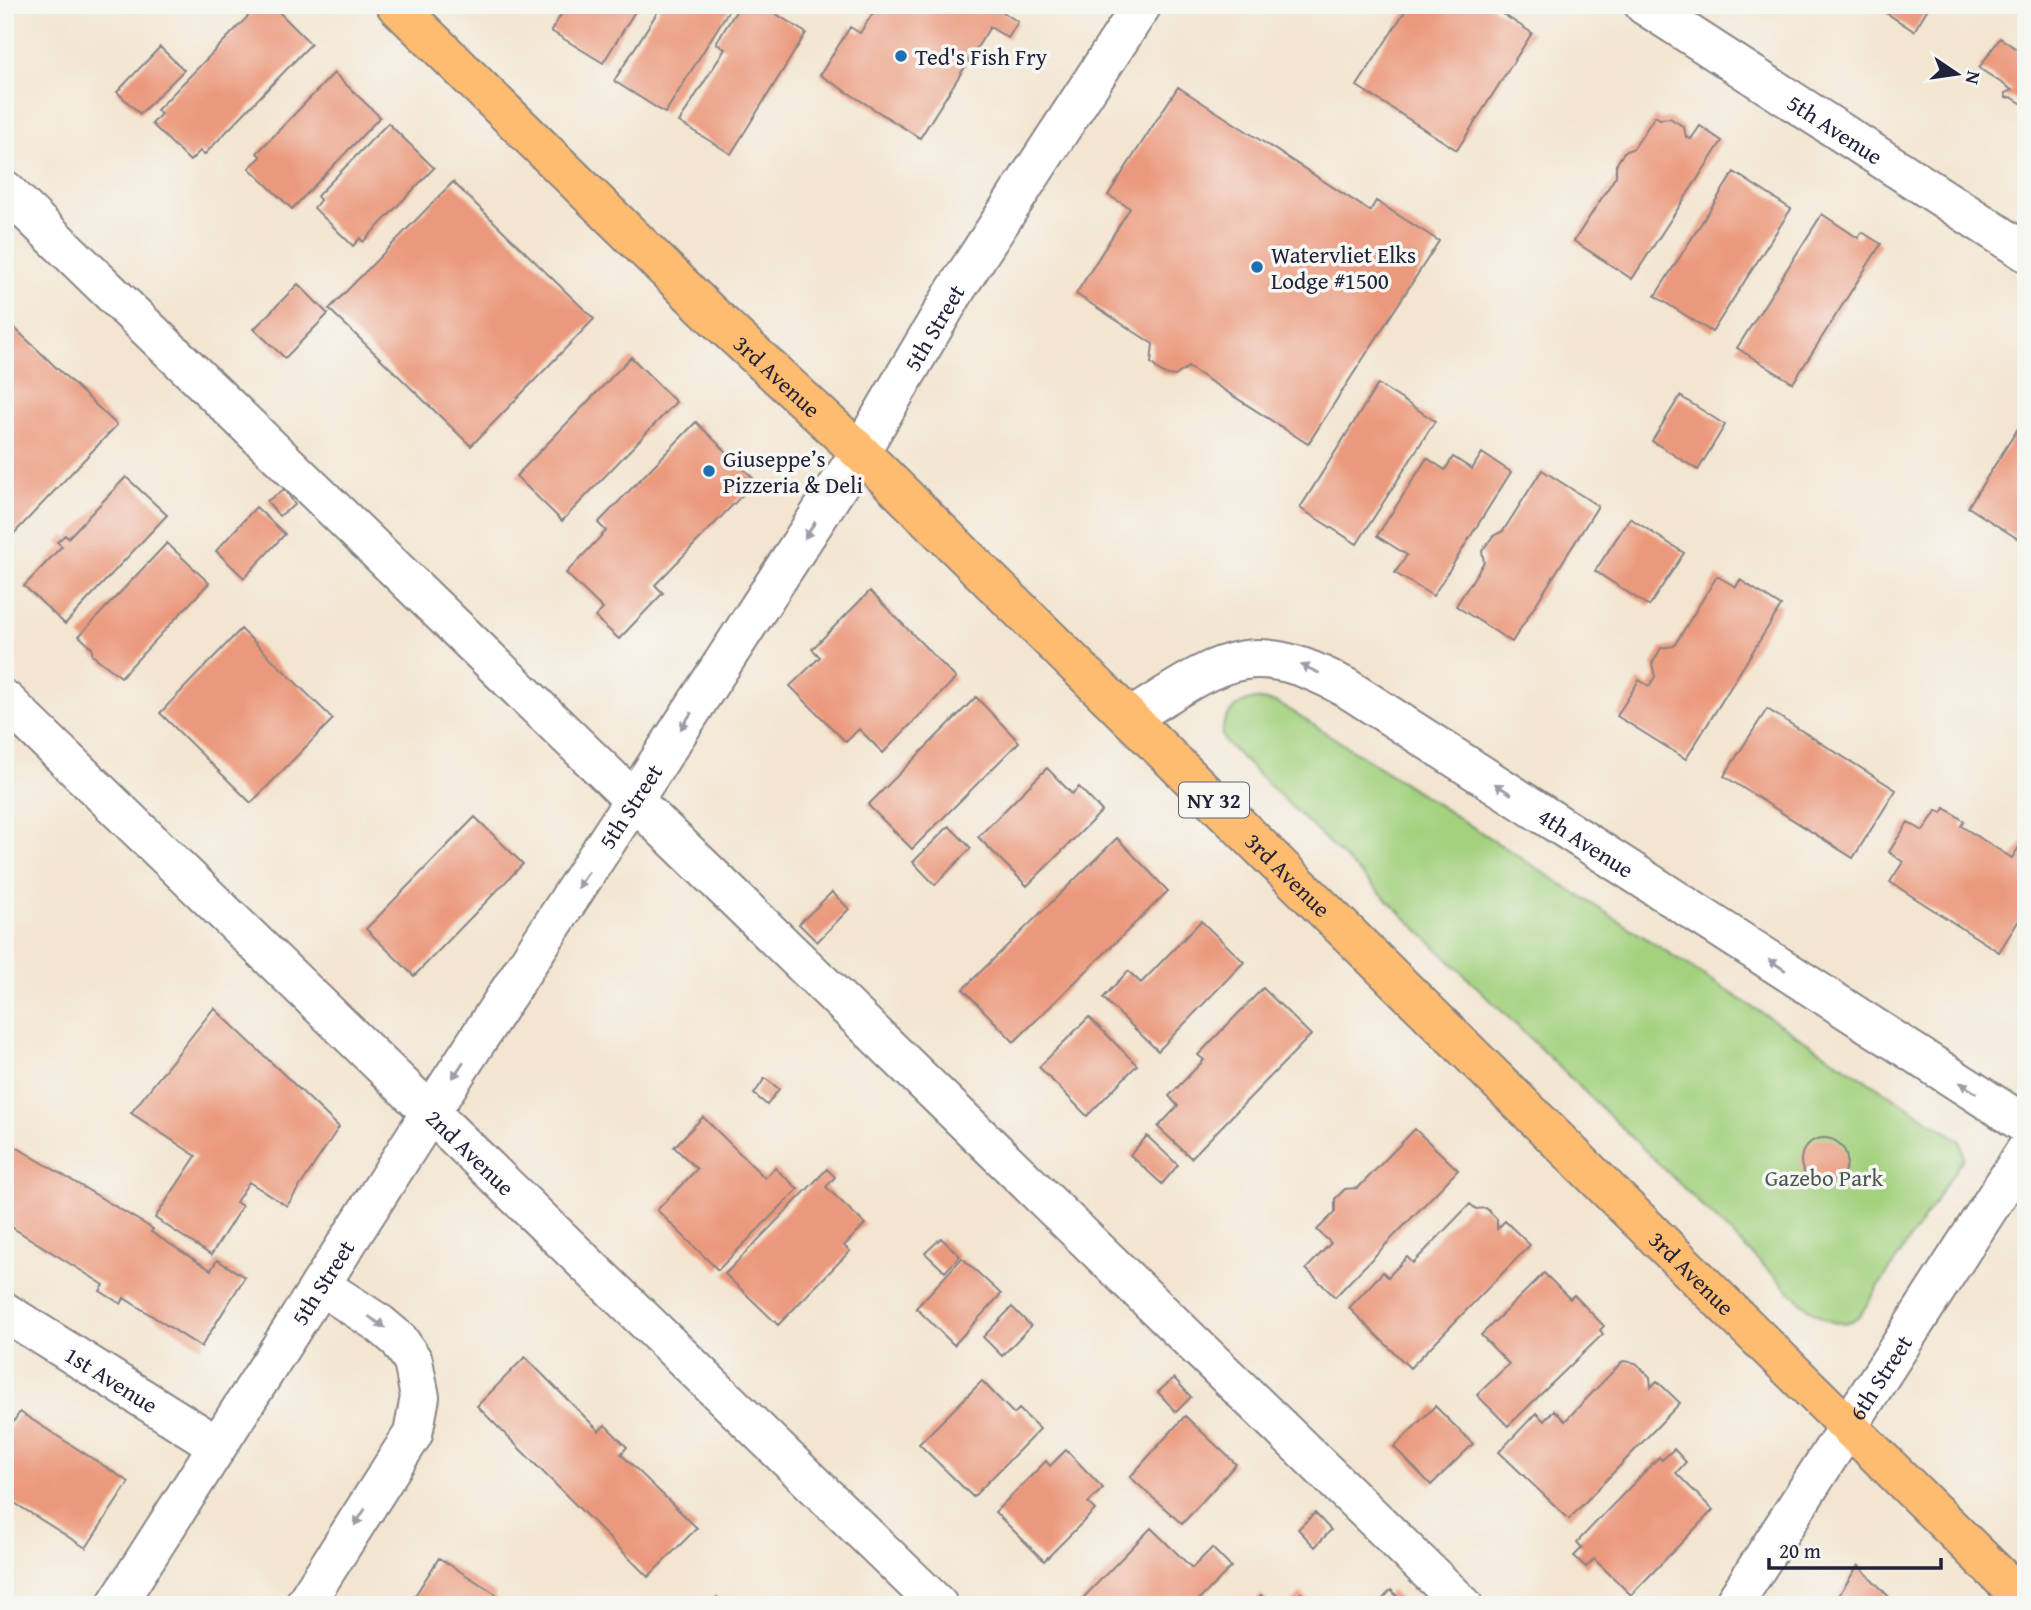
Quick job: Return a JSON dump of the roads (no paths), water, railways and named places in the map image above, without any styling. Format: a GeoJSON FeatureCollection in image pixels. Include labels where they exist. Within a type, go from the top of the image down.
{"type":"FeatureCollection","features":[{"type":"Feature","properties":{"kind":"main road","name":"3rd Avenue"},"geometry":{"type":"LineString","coordinates":[[396,5],[710,313],[860,452],[2026,1602]]}},
{"type":"Feature","properties":{"kind":"street","name":"5th Street"},"geometry":{"type":"LineString","coordinates":[[116,1605],[430,1112],[634,803],[860,452],[955,291],[1142,5]]}},
{"type":"Feature","properties":{"kind":"street","name":"5th Avenue"},"geometry":{"type":"LineString","coordinates":[[1644,5],[2026,252]]}},
{"type":"Feature","properties":{"kind":"street"},"geometry":{"type":"LineString","coordinates":[[5,190],[1463,1605]]}},
{"type":"Feature","properties":{"kind":"street","name":"4th Avenue"},"geometry":{"type":"LineString","coordinates":[[1130,718],[1203,674],[1234,661],[1283,660],[1311,669],[1345,687],[2026,1125]]}},
{"type":"Feature","properties":{"kind":"street","name":"2nd Avenue"},"geometry":{"type":"LineString","coordinates":[[5,700],[938,1605]]}},
{"type":"Feature","properties":{"kind":"street","name":"6th Street"},"geometry":{"type":"LineString","coordinates":[[1733,1605],[2026,1150]]}},
{"type":"Feature","properties":{"kind":"street"},"geometry":{"type":"LineString","coordinates":[[304,1605],[413,1434],[420,1397],[413,1361],[399,1340],[380,1324],[320,1285]]}},
{"type":"Feature","properties":{"kind":"street","name":"1st Avenue"},"geometry":{"type":"LineString","coordinates":[[5,1312],[217,1445]]}},
{"type":"Feature","properties":{"kind":"place","name":"Ted's Fish Fry"},"geometry":{"type":"Point","coordinates":[901,56]}},
{"type":"Feature","properties":{"kind":"place","name":"Watervliet Elks Lodge #1500"},"geometry":{"type":"Point","coordinates":[1257,267]}},
{"type":"Feature","properties":{"kind":"place","name":"Giuseppe’s Pizzeria & Deli"},"geometry":{"type":"Point","coordinates":[709,471]}},
{"type":"Feature","properties":{"kind":"park label","name":"Gazebo Park"},"geometry":{"type":"Point","coordinates":[1824,1177]}}]}
